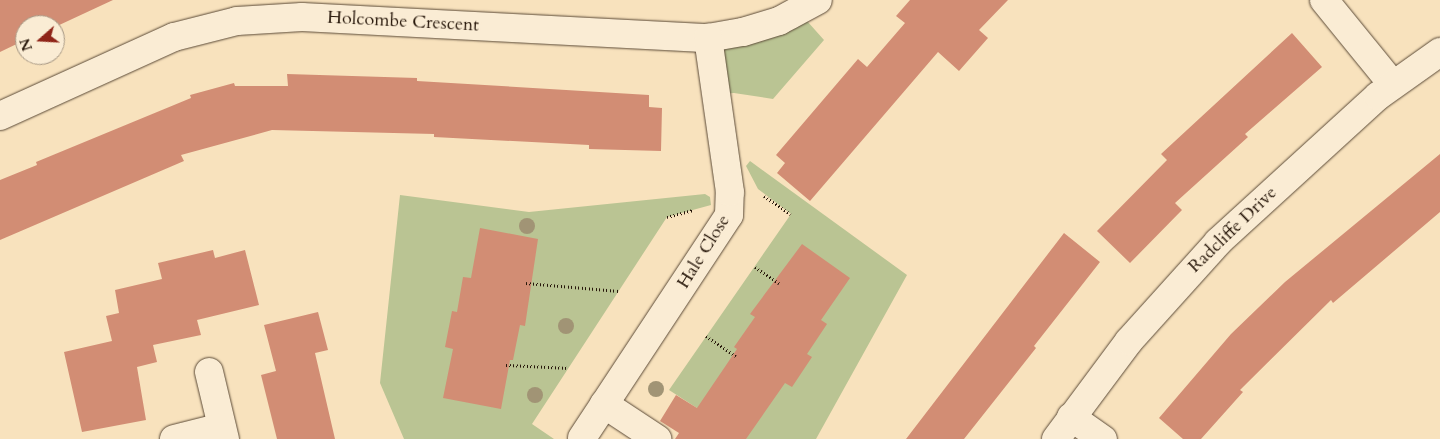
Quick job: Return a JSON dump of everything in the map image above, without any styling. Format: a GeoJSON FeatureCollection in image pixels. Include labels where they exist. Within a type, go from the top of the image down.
{"type":"FeatureCollection","features":[{"type":"Feature","properties":{"kind":"street","name":"Holcombe Crescent"},"geometry":{"type":"LineString","coordinates":[[0,116],[174,37],[229,22],[302,17],[708,38],[743,32],[779,21],[818,0]]}},
{"type":"Feature","properties":{"kind":"street"},"geometry":{"type":"LineString","coordinates":[[1324,0],[1393,85]]}},
{"type":"Feature","properties":{"kind":"street","name":"Hale Close"},"geometry":{"type":"LineString","coordinates":[[582,438],[729,215],[730,192],[708,38]]}},
{"type":"Feature","properties":{"kind":"street","name":"Radcliffe Drive"},"geometry":{"type":"LineString","coordinates":[[1056,439],[1129,341],[1218,242],[1393,85],[1440,52]]}},
{"type":"Feature","properties":{"kind":"street"},"geometry":{"type":"LineString","coordinates":[[174,439],[223,433],[209,372]]}},
{"type":"Feature","properties":{"kind":"street"},"geometry":{"type":"LineString","coordinates":[[604,404],[657,439]]}},
{"type":"Feature","properties":{"kind":"street"},"geometry":{"type":"LineString","coordinates":[[1072,417],[1102,439]]}},
{"type":"Feature","properties":{"kind":"path"},"geometry":{"type":"LineString","coordinates":[[764,196],[791,214]]}},
{"type":"Feature","properties":{"kind":"path"},"geometry":{"type":"LineString","coordinates":[[667,217],[702,208]]}},
{"type":"Feature","properties":{"kind":"path"},"geometry":{"type":"LineString","coordinates":[[755,266],[779,283]]}},
{"type":"Feature","properties":{"kind":"path"},"geometry":{"type":"LineString","coordinates":[[526,283],[619,291]]}},
{"type":"Feature","properties":{"kind":"path"},"geometry":{"type":"LineString","coordinates":[[706,336],[736,356]]}},
{"type":"Feature","properties":{"kind":"path"},"geometry":{"type":"LineString","coordinates":[[506,365],[569,368]]}},
{"type":"Feature","properties":{"kind":"green space"},"geometry":{"type":"Polygon","coordinates":[[[799,12],[824,40],[773,99],[734,93],[716,94],[725,36],[799,12]]]}},
{"type":"Feature","properties":{"kind":"green space"},"geometry":{"type":"Polygon","coordinates":[[[750,161],[907,275],[816,439],[745,439],[669,390],[791,214],[758,189],[746,166],[750,161]]]}},
{"type":"Feature","properties":{"kind":"green space"},"geometry":{"type":"Polygon","coordinates":[[[705,194],[710,197],[711,205],[667,217],[532,424],[554,439],[404,439],[380,383],[400,195],[529,212],[705,194]]]}},
{"type":"Feature","properties":{"kind":"building"},"geometry":{"type":"Polygon","coordinates":[[[0,0],[113,0],[65,22],[65,15],[15,15],[15,45],[0,52],[0,0]]]}},
{"type":"Feature","properties":{"kind":"building"},"geometry":{"type":"Polygon","coordinates":[[[910,0],[1008,0],[979,30],[988,38],[959,71],[938,52],[810,201],[777,173],[785,163],[776,155],[858,59],[867,67],[905,23],[896,16],[910,0]]]}},
{"type":"Feature","properties":{"kind":"building"},"geometry":{"type":"Polygon","coordinates":[[[1292,33],[1322,67],[1245,134],[1248,137],[1175,203],[1182,210],[1130,263],[1097,231],[1167,160],[1161,154],[1292,33]]]}},
{"type":"Feature","properties":{"kind":"building"},"geometry":{"type":"Polygon","coordinates":[[[287,74],[417,78],[417,81],[649,95],[649,107],[662,108],[661,151],[589,149],[589,145],[434,137],[434,134],[272,130],[181,155],[184,161],[0,240],[0,180],[37,165],[36,162],[191,98],[190,95],[234,83],[235,86],[288,86],[287,74]]]}},
{"type":"Feature","properties":{"kind":"building"},"geometry":{"type":"Polygon","coordinates":[[[1440,154],[1440,212],[1333,303],[1331,300],[1240,390],[1243,392],[1201,439],[1183,439],[1159,418],[1231,334],[1285,282],[1440,154]]]}},
{"type":"Feature","properties":{"kind":"building"},"geometry":{"type":"Polygon","coordinates":[[[480,228],[538,239],[525,326],[520,325],[513,360],[510,360],[501,409],[443,398],[453,349],[445,347],[452,311],[457,312],[463,277],[471,278],[480,228]]]}},
{"type":"Feature","properties":{"kind":"building"},"geometry":{"type":"Polygon","coordinates":[[[1064,233],[1100,262],[1034,346],[1036,348],[964,439],[906,439],[1064,233]]]}},
{"type":"Feature","properties":{"kind":"building"},"geometry":{"type":"Polygon","coordinates":[[[802,244],[850,278],[821,320],[827,324],[807,354],[812,357],[792,387],[785,383],[746,439],[675,439],[679,433],[660,421],[676,395],[697,408],[737,349],[734,347],[755,317],[750,314],[802,244]]]}},
{"type":"Feature","properties":{"kind":"building"},"geometry":{"type":"Polygon","coordinates":[[[213,250],[215,258],[245,250],[259,305],[197,320],[201,335],[153,345],[157,362],[137,367],[146,420],[82,432],[64,352],[112,341],[106,316],[119,313],[115,290],[162,279],[158,263],[213,250]]]}},
{"type":"Feature","properties":{"kind":"building"},"geometry":{"type":"Polygon","coordinates":[[[318,312],[328,350],[315,353],[335,439],[277,439],[261,375],[276,371],[264,325],[318,312]]]}}]}
